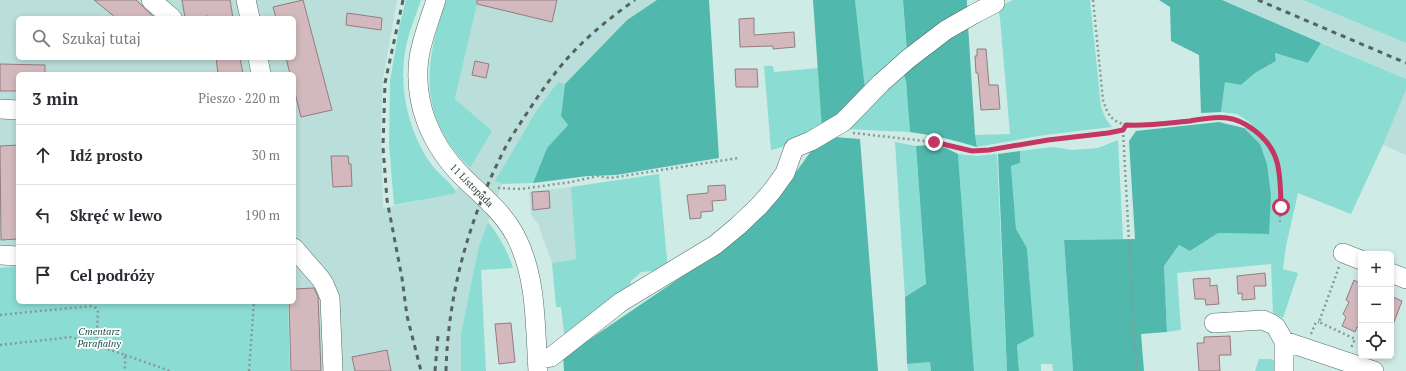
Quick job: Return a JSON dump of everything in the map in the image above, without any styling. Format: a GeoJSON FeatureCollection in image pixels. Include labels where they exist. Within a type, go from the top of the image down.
{"type":"FeatureCollection","features":[{"type":"Feature","properties":{"kind":"street"},"geometry":{"type":"LineString","coordinates":[[151,0],[170,16]]}},
{"type":"Feature","properties":{"kind":"street"},"geometry":{"type":"LineString","coordinates":[[246,0],[250,16]]}},
{"type":"Feature","properties":{"kind":"street","name":"11 Listopada"},"geometry":{"type":"LineString","coordinates":[[436,0],[419,58],[418,89],[422,111],[429,130],[450,164],[499,212],[511,228],[518,241],[526,261],[531,285],[538,365]]}},
{"type":"Feature","properties":{"kind":"street"},"geometry":{"type":"LineString","coordinates":[[538,365],[552,357],[621,302],[715,245],[738,226],[772,191],[784,173],[794,148],[811,141],[842,122],[881,83],[946,30],[995,3]]}},
{"type":"Feature","properties":{"kind":"street"},"geometry":{"type":"LineString","coordinates":[[258,60],[261,72]]}},
{"type":"Feature","properties":{"kind":"street"},"geometry":{"type":"LineString","coordinates":[[0,109],[16,110]]}},
{"type":"Feature","properties":{"kind":"street"},"geometry":{"type":"LineString","coordinates":[[296,250],[320,278],[330,298],[333,371]]}},
{"type":"Feature","properties":{"kind":"street"},"geometry":{"type":"LineString","coordinates":[[0,255],[16,256]]}},
{"type":"Feature","properties":{"kind":"street"},"geometry":{"type":"LineString","coordinates":[[1342,257],[1358,260]]}},
{"type":"Feature","properties":{"kind":"street"},"geometry":{"type":"LineString","coordinates":[[1394,274],[1406,279]]}},
{"type":"Feature","properties":{"kind":"street"},"geometry":{"type":"LineString","coordinates":[[1214,323],[1262,320],[1272,324],[1276,327],[1284,341],[1284,371]]}},
{"type":"Feature","properties":{"kind":"street"},"geometry":{"type":"LineString","coordinates":[[1284,341],[1374,371]]}},
{"type":"Feature","properties":{"kind":"path"},"geometry":{"type":"LineString","coordinates":[[1093,0],[1103,100],[1107,112],[1115,122],[1126,125],[1155,125],[1226,118],[1238,120],[1247,125],[1267,141],[1275,156],[1281,189],[1280,222]]}},
{"type":"Feature","properties":{"kind":"path"},"geometry":{"type":"LineString","coordinates":[[1126,125],[1123,130],[1137,371]]}},
{"type":"Feature","properties":{"kind":"path"},"geometry":{"type":"LineString","coordinates":[[851,133],[934,142],[972,151],[989,150],[1123,130]]}},
{"type":"Feature","properties":{"kind":"path"},"geometry":{"type":"LineString","coordinates":[[486,199],[493,188],[521,189],[571,182],[598,176],[610,178],[738,158]]}},
{"type":"Feature","properties":{"kind":"path"},"geometry":{"type":"LineString","coordinates":[[1342,257],[1318,322],[1355,338],[1350,350]]}},
{"type":"Feature","properties":{"kind":"path"},"geometry":{"type":"LineString","coordinates":[[249,371],[254,304]]}},
{"type":"Feature","properties":{"kind":"path"},"geometry":{"type":"LineString","coordinates":[[0,315],[91,306],[96,308],[98,312],[96,346]]}},
{"type":"Feature","properties":{"kind":"path"},"geometry":{"type":"LineString","coordinates":[[0,345],[66,337],[126,355],[170,371]]}},
{"type":"Feature","properties":{"kind":"path"},"geometry":{"type":"LineString","coordinates":[[125,371],[126,355]]}},
{"type":"Feature","properties":{"kind":"shaded area"},"geometry":{"type":"Polygon","coordinates":[[[0,0],[397,0],[383,79],[381,123],[383,208],[454,194],[492,131],[455,100],[478,0],[657,0],[627,20],[565,84],[510,164],[479,246],[461,333],[461,371],[292,371],[294,304],[296,304],[296,72],[16,72],[16,249],[0,247],[0,0]]]}},
{"type":"Feature","properties":{"kind":"shaded area"},"geometry":{"type":"Polygon","coordinates":[[[657,0],[709,0],[719,158],[616,175],[588,176],[533,183],[547,148],[568,125],[561,116],[565,84],[627,20],[657,0]]]}},
{"type":"Feature","properties":{"kind":"shaded area"},"geometry":{"type":"Polygon","coordinates":[[[813,0],[855,0],[865,89],[822,130],[813,0]]]}},
{"type":"Feature","properties":{"kind":"shaded area"},"geometry":{"type":"Polygon","coordinates":[[[903,0],[967,0],[967,8],[907,52],[903,0]]]}},
{"type":"Feature","properties":{"kind":"shaded area"},"geometry":{"type":"Polygon","coordinates":[[[1159,0],[1222,0],[1321,43],[1308,63],[1275,53],[1276,61],[1255,73],[1241,85],[1225,82],[1221,112],[1201,113],[1199,55],[1171,41],[1170,7],[1159,0]]]}},
{"type":"Feature","properties":{"kind":"shaded area"},"geometry":{"type":"Polygon","coordinates":[[[1222,0],[1303,0],[1406,43],[1406,79],[1222,0]]]}},
{"type":"Feature","properties":{"kind":"shaded area"},"geometry":{"type":"Polygon","coordinates":[[[968,25],[977,147],[944,138],[910,132],[906,81],[902,70],[968,25]]]}},
{"type":"Feature","properties":{"kind":"shaded area"},"geometry":{"type":"Polygon","coordinates":[[[1406,90],[1406,155],[1383,145],[1406,90]]]}},
{"type":"Feature","properties":{"kind":"shaded area"},"geometry":{"type":"Polygon","coordinates":[[[1219,122],[1244,128],[1260,144],[1267,164],[1271,196],[1269,234],[1218,233],[1190,251],[1179,245],[1164,266],[1167,332],[1141,334],[1144,371],[1073,371],[1064,240],[1135,239],[1129,141],[1136,131],[1219,122]]]}},
{"type":"Feature","properties":{"kind":"shaded area"},"geometry":{"type":"Polygon","coordinates":[[[834,137],[860,139],[878,371],[564,371],[563,355],[568,354],[721,250],[770,208],[814,147],[834,137]]]}},
{"type":"Feature","properties":{"kind":"shaded area"},"geometry":{"type":"Polygon","coordinates":[[[930,145],[946,148],[958,154],[974,371],[931,371],[930,362],[907,364],[905,297],[926,284],[916,146],[930,145]]]}},
{"type":"Feature","properties":{"kind":"shaded area"},"geometry":{"type":"Polygon","coordinates":[[[1020,151],[1020,163],[1011,166],[1016,229],[1027,248],[1034,336],[1017,345],[1019,371],[1007,371],[998,154],[1020,151]]]}},
{"type":"Feature","properties":{"kind":"shaded area"},"geometry":{"type":"Polygon","coordinates":[[[571,187],[576,259],[552,263],[538,224],[531,215],[529,192],[571,187]]]}},
{"type":"Feature","properties":{"kind":"green space"},"geometry":{"type":"Polygon","coordinates":[[[406,0],[421,0],[409,35],[404,62],[404,92],[410,121],[415,135],[429,161],[456,191],[454,194],[394,205],[389,144],[390,81],[399,28],[406,0]]]}},
{"type":"Feature","properties":{"kind":"green space"},"geometry":{"type":"Polygon","coordinates":[[[446,0],[478,0],[455,99],[492,131],[470,168],[453,149],[441,129],[433,109],[430,89],[430,68],[433,46],[446,0]]]}},
{"type":"Feature","properties":{"kind":"green space"},"geometry":{"type":"Polygon","coordinates":[[[855,0],[903,0],[907,52],[865,89],[855,0]]]}},
{"type":"Feature","properties":{"kind":"green space"},"geometry":{"type":"Polygon","coordinates":[[[1013,0],[1090,0],[1101,107],[1106,119],[1112,127],[1045,135],[977,147],[975,135],[1010,134],[998,7],[1013,0]]]}},
{"type":"Feature","properties":{"kind":"green space"},"geometry":{"type":"Polygon","coordinates":[[[1303,0],[1406,0],[1406,43],[1303,0]]]}},
{"type":"Feature","properties":{"kind":"green space"},"geometry":{"type":"Polygon","coordinates":[[[1321,43],[1406,79],[1406,90],[1383,145],[1351,214],[1298,193],[1286,246],[1283,269],[1298,273],[1283,318],[1273,313],[1271,264],[1177,273],[1181,330],[1167,332],[1164,266],[1179,245],[1190,251],[1218,233],[1269,234],[1260,144],[1244,128],[1252,124],[1237,114],[1221,112],[1225,81],[1241,85],[1255,73],[1276,61],[1275,53],[1308,63],[1321,43]]]}},
{"type":"Feature","properties":{"kind":"green space"},"geometry":{"type":"Polygon","coordinates":[[[764,66],[773,66],[774,72],[818,68],[822,130],[798,143],[771,150],[764,66]]]}},
{"type":"Feature","properties":{"kind":"green space"},"geometry":{"type":"Polygon","coordinates":[[[902,70],[906,81],[910,132],[844,129],[902,70]]]}},
{"type":"Feature","properties":{"kind":"green space"},"geometry":{"type":"Polygon","coordinates":[[[558,82],[565,84],[561,116],[568,125],[547,148],[533,183],[503,184],[495,181],[535,113],[558,82]]]}},
{"type":"Feature","properties":{"kind":"green space"},"geometry":{"type":"Polygon","coordinates":[[[1118,140],[1123,239],[1064,240],[1073,371],[1053,371],[1052,364],[1041,364],[1041,371],[1019,371],[1017,345],[1034,336],[1027,248],[1016,229],[1011,166],[1020,163],[1020,151],[1053,147],[1072,150],[1098,148],[1118,140]]]}},
{"type":"Feature","properties":{"kind":"green space"},"geometry":{"type":"Polygon","coordinates":[[[895,142],[916,146],[926,285],[905,297],[895,142]]]}},
{"type":"Feature","properties":{"kind":"green space"},"geometry":{"type":"Polygon","coordinates":[[[958,154],[977,156],[997,154],[1007,371],[974,371],[958,154]]]}},
{"type":"Feature","properties":{"kind":"green space"},"geometry":{"type":"Polygon","coordinates":[[[659,174],[668,270],[641,272],[630,282],[633,289],[565,341],[561,307],[556,307],[552,263],[576,259],[571,187],[659,174]]]}},
{"type":"Feature","properties":{"kind":"green space"},"geometry":{"type":"Polygon","coordinates":[[[488,222],[503,244],[513,268],[481,270],[486,371],[461,371],[461,333],[479,246],[488,222]]]}},
{"type":"Feature","properties":{"kind":"green space","name":"Cmentarz Parafialny"},"geometry":{"type":"Polygon","coordinates":[[[16,266],[16,304],[288,304],[290,371],[0,371],[0,268],[16,266]]]}},
{"type":"Feature","properties":{"kind":"green space"},"geometry":{"type":"Polygon","coordinates":[[[1259,359],[1271,359],[1278,363],[1277,371],[1255,371],[1259,359]]]}},
{"type":"Feature","properties":{"kind":"green space"},"geometry":{"type":"Polygon","coordinates":[[[930,362],[931,371],[908,371],[907,364],[930,362]]]}},
{"type":"Feature","properties":{"kind":"building"},"geometry":{"type":"Polygon","coordinates":[[[94,0],[136,0],[153,16],[114,16],[94,0]]]}},
{"type":"Feature","properties":{"kind":"building"},"geometry":{"type":"Polygon","coordinates":[[[182,0],[230,0],[233,16],[185,16],[182,0]]]}},
{"type":"Feature","properties":{"kind":"building"},"geometry":{"type":"Polygon","coordinates":[[[303,0],[332,110],[301,117],[296,97],[296,72],[290,72],[286,60],[296,60],[296,16],[275,16],[273,7],[303,0]]]}},
{"type":"Feature","properties":{"kind":"building"},"geometry":{"type":"Polygon","coordinates":[[[477,0],[557,0],[552,22],[477,4],[477,0]]]}},
{"type":"Feature","properties":{"kind":"building"},"geometry":{"type":"Polygon","coordinates":[[[347,13],[382,18],[381,30],[346,25],[347,13]]]}},
{"type":"Feature","properties":{"kind":"building"},"geometry":{"type":"Polygon","coordinates":[[[754,18],[754,35],[794,32],[795,47],[773,49],[773,46],[740,47],[739,19],[754,18]]]}},
{"type":"Feature","properties":{"kind":"building"},"geometry":{"type":"Polygon","coordinates":[[[977,49],[986,49],[989,85],[998,85],[1000,109],[981,110],[978,73],[976,73],[975,56],[977,56],[977,49]]]}},
{"type":"Feature","properties":{"kind":"building"},"geometry":{"type":"Polygon","coordinates":[[[216,60],[240,60],[243,72],[218,72],[216,60]]]}},
{"type":"Feature","properties":{"kind":"building"},"geometry":{"type":"Polygon","coordinates":[[[475,61],[489,64],[486,78],[472,75],[475,61]]]}},
{"type":"Feature","properties":{"kind":"building"},"geometry":{"type":"Polygon","coordinates":[[[0,64],[45,65],[45,72],[16,72],[16,91],[0,91],[0,64]]]}},
{"type":"Feature","properties":{"kind":"building"},"geometry":{"type":"Polygon","coordinates":[[[735,69],[757,69],[758,87],[736,87],[735,69]]]}},
{"type":"Feature","properties":{"kind":"building"},"geometry":{"type":"Polygon","coordinates":[[[16,145],[16,239],[1,240],[0,146],[16,145]]]}},
{"type":"Feature","properties":{"kind":"building"},"geometry":{"type":"Polygon","coordinates":[[[331,156],[348,156],[349,164],[351,164],[352,186],[333,187],[331,156]]]}},
{"type":"Feature","properties":{"kind":"building"},"geometry":{"type":"Polygon","coordinates":[[[725,185],[726,200],[712,201],[713,211],[701,212],[701,218],[690,219],[687,195],[708,193],[708,186],[725,185]]]}},
{"type":"Feature","properties":{"kind":"building"},"geometry":{"type":"Polygon","coordinates":[[[549,191],[550,208],[533,210],[532,192],[549,191]]]}},
{"type":"Feature","properties":{"kind":"building"},"geometry":{"type":"Polygon","coordinates":[[[1265,273],[1266,286],[1254,286],[1255,299],[1242,300],[1242,293],[1238,294],[1237,276],[1265,273]]]}},
{"type":"Feature","properties":{"kind":"building"},"geometry":{"type":"Polygon","coordinates":[[[1210,278],[1210,286],[1217,285],[1219,304],[1206,305],[1205,299],[1195,299],[1193,279],[1210,278]]]}},
{"type":"Feature","properties":{"kind":"building"},"geometry":{"type":"Polygon","coordinates":[[[1354,280],[1358,282],[1358,328],[1355,332],[1342,326],[1346,317],[1343,314],[1349,302],[1346,300],[1354,280]]]}},
{"type":"Feature","properties":{"kind":"building"},"geometry":{"type":"Polygon","coordinates":[[[314,288],[318,297],[321,371],[291,371],[289,304],[296,304],[296,289],[314,288]]]}},
{"type":"Feature","properties":{"kind":"building"},"geometry":{"type":"Polygon","coordinates":[[[1394,297],[1402,301],[1394,322],[1394,297]]]}},
{"type":"Feature","properties":{"kind":"building"},"geometry":{"type":"Polygon","coordinates":[[[511,323],[515,362],[499,364],[495,324],[511,323]]]}},
{"type":"Feature","properties":{"kind":"building"},"geometry":{"type":"Polygon","coordinates":[[[1230,336],[1231,355],[1219,355],[1220,371],[1199,371],[1197,343],[1204,343],[1204,337],[1230,336]]]}},
{"type":"Feature","properties":{"kind":"building"},"geometry":{"type":"Polygon","coordinates":[[[387,350],[391,371],[355,371],[352,357],[387,350]]]}},
{"type":"Feature","properties":{"kind":"railway"},"geometry":{"type":"LineString","coordinates":[[403,0],[385,83],[383,147],[387,200],[402,278],[407,316],[421,371]]}},
{"type":"Feature","properties":{"kind":"railway"},"geometry":{"type":"LineString","coordinates":[[446,371],[451,313],[463,257],[480,203],[504,150],[540,94],[566,60],[599,28],[635,0]]}},
{"type":"Feature","properties":{"kind":"railway"},"geometry":{"type":"LineString","coordinates":[[1258,0],[1406,63]]}},
{"type":"Feature","properties":{"kind":"railway"},"geometry":{"type":"LineString","coordinates":[[435,371],[438,336]]}},
{"type":"Feature","properties":{"kind":"route"},"geometry":{"type":"LineString","coordinates":[[934,142],[972,151],[989,150],[1048,140],[1108,133],[1123,130],[1126,125],[1155,125],[1212,118],[1238,120],[1247,125],[1267,141],[1274,151],[1281,189],[1281,207]]}}]}
